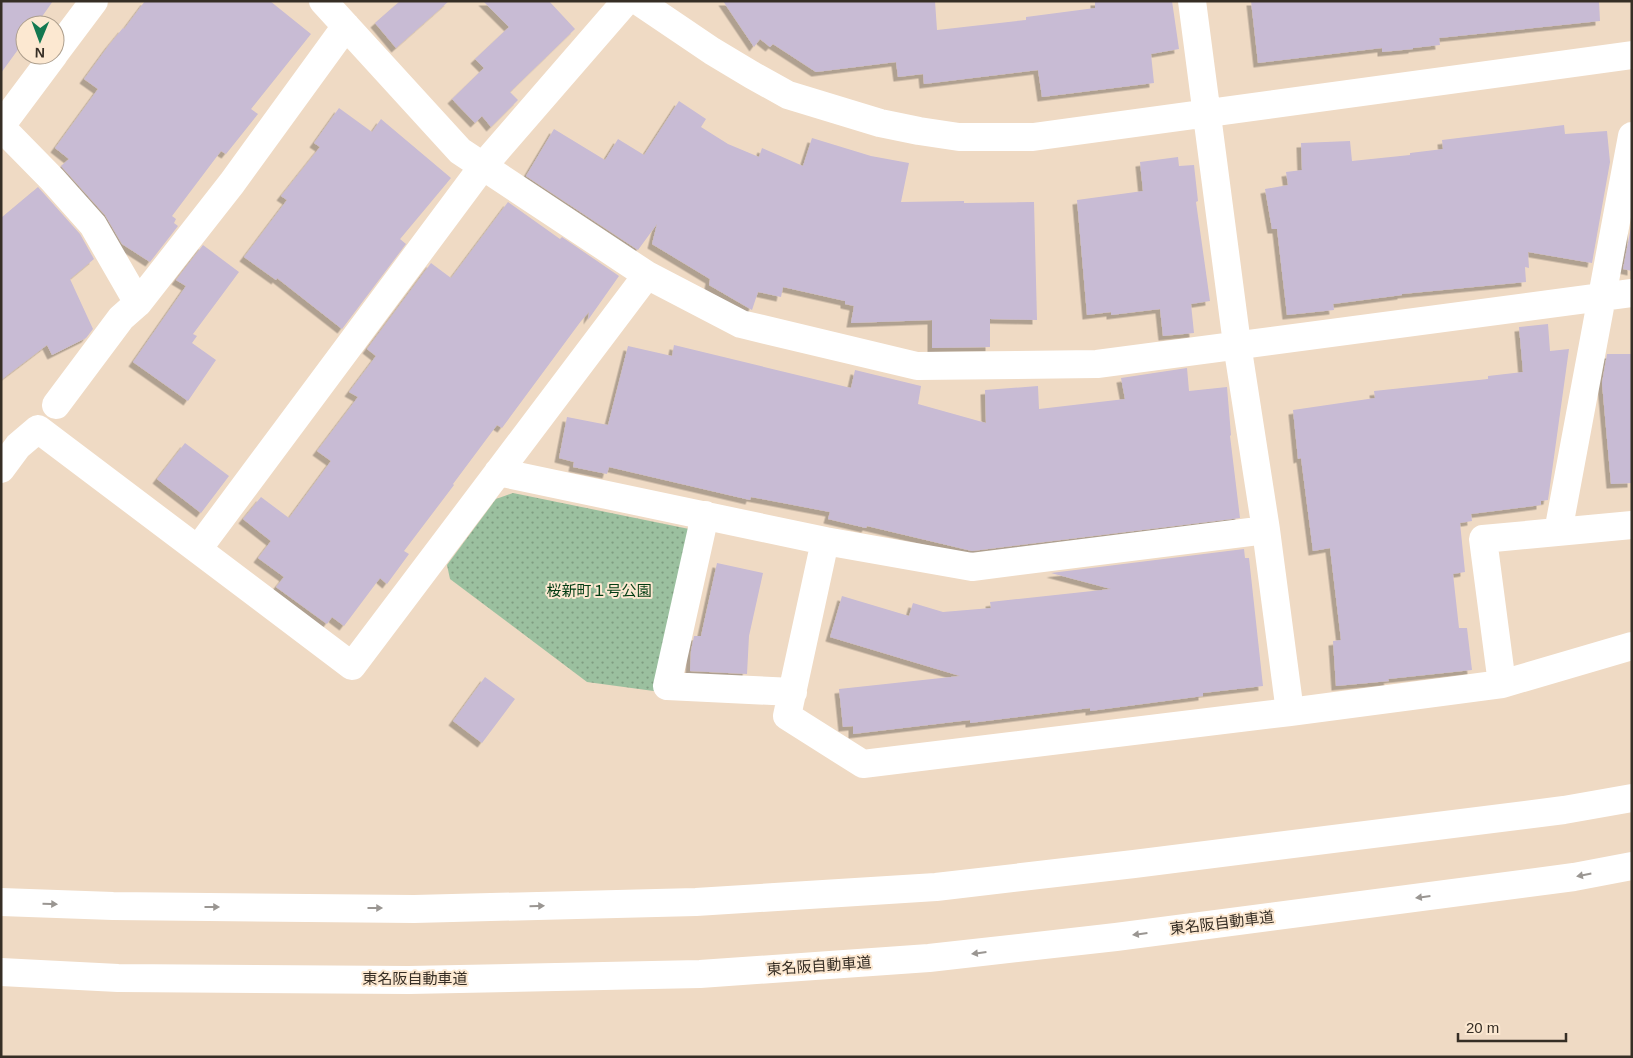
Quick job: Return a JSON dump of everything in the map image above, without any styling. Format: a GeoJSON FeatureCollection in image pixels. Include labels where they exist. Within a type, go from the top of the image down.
{"type":"FeatureCollection","features":[{"type":"Feature","properties":{"kind":"main road"},"geometry":{"type":"LineString","coordinates":[[65,39],[94,1]]}},
{"type":"Feature","properties":{"kind":"main road"},"geometry":{"type":"LineString","coordinates":[[323,1],[460,151],[647,275],[741,324],[917,366],[1097,364],[1632,293]]}},
{"type":"Feature","properties":{"kind":"main road"},"geometry":{"type":"LineString","coordinates":[[198,549],[483,166],[626,1]]}},
{"type":"Feature","properties":{"kind":"main road"},"geometry":{"type":"LineString","coordinates":[[638,1],[712,52],[788,95],[880,123],[959,137],[1033,137],[1632,56]]}},
{"type":"Feature","properties":{"kind":"main road"},"geometry":{"type":"LineString","coordinates":[[1192,1],[1237,344],[1266,530],[1290,712]]}},
{"type":"Feature","properties":{"kind":"main road"},"geometry":{"type":"LineString","coordinates":[[56,405],[122,318],[138,303],[232,183],[346,26]]}},
{"type":"Feature","properties":{"kind":"main road"},"geometry":{"type":"LineString","coordinates":[[46,65],[1,126],[52,179],[92,225],[138,303]]}},
{"type":"Feature","properties":{"kind":"main road"},"geometry":{"type":"LineString","coordinates":[[1558,532],[1632,136]]}},
{"type":"Feature","properties":{"kind":"main road"},"geometry":{"type":"LineString","coordinates":[[1,469],[18,446],[38,429],[352,666],[647,275]]}},
{"type":"Feature","properties":{"kind":"main road"},"geometry":{"type":"LineString","coordinates":[[498,472],[825,541],[972,567],[1266,530]]}},
{"type":"Feature","properties":{"kind":"main road"},"geometry":{"type":"LineString","coordinates":[[705,515],[667,686],[793,692]]}},
{"type":"Feature","properties":{"kind":"main road"},"geometry":{"type":"LineString","coordinates":[[1502,684],[1483,539],[1632,525]]}},
{"type":"Feature","properties":{"kind":"main road"},"geometry":{"type":"LineString","coordinates":[[825,541],[787,716],[863,764],[1502,684],[1632,646]]}},
{"type":"Feature","properties":{"kind":"main road"},"geometry":{"type":"LineString","coordinates":[[1,902],[113,906],[424,908],[696,902],[917,888],[1134,864],[1564,810],[1632,798]]}},
{"type":"Feature","properties":{"kind":"main road","name":"東名阪自動車道"},"geometry":{"type":"LineString","coordinates":[[1,972],[118,978],[409,980],[710,973],[929,958],[1116,937],[1574,877],[1632,866]]}},
{"type":"Feature","properties":{"kind":"green space","name":"桜新町１号公園"},"geometry":{"type":"Polygon","coordinates":[[[513,493],[694,530],[661,692],[587,682],[450,579],[447,565],[496,499],[513,493]]]}},
{"type":"Feature","properties":{"kind":"building"},"geometry":{"type":"Polygon","coordinates":[[[1,1],[53,1],[43,15],[15,15],[15,54],[1,73],[1,1]]]}},
{"type":"Feature","properties":{"kind":"building"},"geometry":{"type":"Polygon","coordinates":[[[145,1],[270,1],[311,34],[251,109],[258,114],[226,154],[221,151],[172,216],[176,219],[174,223],[178,226],[150,262],[122,244],[105,215],[61,166],[69,159],[55,148],[98,89],[84,79],[145,1]]]}},
{"type":"Feature","properties":{"kind":"building"},"geometry":{"type":"Polygon","coordinates":[[[400,1],[449,1],[396,48],[375,23],[400,1]]]}},
{"type":"Feature","properties":{"kind":"building"},"geometry":{"type":"Polygon","coordinates":[[[483,1],[549,1],[575,29],[510,92],[518,100],[491,127],[482,116],[475,123],[452,99],[484,68],[475,59],[509,27],[483,1]]]}},
{"type":"Feature","properties":{"kind":"building"},"geometry":{"type":"Polygon","coordinates":[[[723,1],[935,1],[937,30],[1026,20],[1026,17],[1095,8],[1095,1],[1172,1],[1179,49],[1151,54],[1154,83],[1042,97],[1038,70],[924,84],[923,74],[898,77],[896,62],[816,72],[773,44],[770,47],[760,39],[754,47],[723,1]]]}},
{"type":"Feature","properties":{"kind":"building"},"geometry":{"type":"Polygon","coordinates":[[[1251,1],[1599,1],[1600,21],[1439,38],[1440,45],[1413,49],[1382,52],[1382,48],[1258,63],[1251,1]]]}},
{"type":"Feature","properties":{"kind":"building"},"geometry":{"type":"Polygon","coordinates":[[[679,101],[706,119],[701,127],[728,144],[759,157],[762,148],[803,166],[812,138],[871,156],[909,163],[901,202],[1034,202],[1037,320],[990,319],[990,347],[932,348],[932,320],[851,323],[854,306],[845,304],[845,301],[783,287],[781,297],[758,292],[752,310],[709,285],[710,279],[652,244],[657,224],[638,250],[526,176],[554,129],[605,160],[618,139],[644,155],[679,101]]]}},
{"type":"Feature","properties":{"kind":"building"},"geometry":{"type":"Polygon","coordinates":[[[339,108],[372,132],[381,119],[451,178],[400,239],[406,244],[342,329],[277,278],[276,280],[244,257],[287,200],[281,196],[320,147],[314,143],[339,108]]]}},
{"type":"Feature","properties":{"kind":"building"},"geometry":{"type":"Polygon","coordinates":[[[1564,125],[1565,134],[1607,131],[1610,162],[1592,263],[1528,252],[1529,268],[1525,267],[1526,282],[1402,294],[1333,304],[1334,310],[1287,315],[1277,229],[1272,229],[1265,189],[1288,185],[1286,172],[1302,170],[1301,143],[1350,141],[1352,161],[1410,155],[1410,153],[1443,149],[1442,140],[1564,125]]]}},
{"type":"Feature","properties":{"kind":"building"},"geometry":{"type":"Polygon","coordinates":[[[1178,157],[1179,166],[1194,165],[1198,201],[1196,202],[1210,301],[1191,304],[1194,333],[1163,336],[1160,309],[1111,315],[1111,312],[1087,315],[1077,200],[1143,191],[1140,162],[1178,157]]]}},
{"type":"Feature","properties":{"kind":"building"},"geometry":{"type":"Polygon","coordinates":[[[38,187],[80,234],[94,259],[70,279],[93,329],[86,338],[52,355],[47,345],[1,380],[1,218],[38,187]]]}},
{"type":"Feature","properties":{"kind":"building"},"geometry":{"type":"Polygon","coordinates":[[[508,202],[560,239],[562,237],[619,276],[588,320],[589,312],[581,321],[502,428],[497,425],[404,551],[409,554],[387,584],[380,578],[344,626],[332,617],[327,624],[276,587],[284,577],[258,558],[271,541],[243,519],[261,497],[289,518],[331,461],[317,451],[358,397],[349,392],[376,356],[367,349],[431,263],[451,278],[508,202]]]}},
{"type":"Feature","properties":{"kind":"building"},"geometry":{"type":"Polygon","coordinates":[[[1632,227],[1632,271],[1623,269],[1632,227]]]}},
{"type":"Feature","properties":{"kind":"building"},"geometry":{"type":"Polygon","coordinates":[[[203,245],[239,272],[193,334],[197,336],[192,343],[216,360],[188,401],[133,362],[186,286],[176,280],[203,245]]]}},
{"type":"Feature","properties":{"kind":"building"},"geometry":{"type":"Polygon","coordinates":[[[1548,324],[1550,351],[1569,349],[1548,500],[1541,501],[1541,505],[1471,514],[1472,521],[1460,523],[1465,572],[1453,574],[1459,628],[1467,628],[1472,670],[1336,686],[1333,641],[1341,640],[1330,548],[1313,551],[1301,458],[1298,459],[1293,410],[1375,398],[1374,391],[1488,379],[1488,376],[1523,372],[1519,327],[1548,324]]]}},
{"type":"Feature","properties":{"kind":"building"},"geometry":{"type":"Polygon","coordinates":[[[674,345],[851,388],[855,370],[921,386],[918,404],[986,423],[985,390],[1038,386],[1039,409],[1125,399],[1121,378],[1187,368],[1189,391],[1227,387],[1230,436],[1240,518],[972,551],[867,526],[866,528],[828,519],[830,512],[751,497],[750,500],[609,467],[607,474],[573,467],[574,462],[559,458],[567,417],[608,425],[628,346],[672,356],[674,345]]]}},
{"type":"Feature","properties":{"kind":"building"},"geometry":{"type":"Polygon","coordinates":[[[1607,354],[1632,354],[1632,483],[1611,484],[1602,383],[1607,354]]]}},
{"type":"Feature","properties":{"kind":"building"},"geometry":{"type":"Polygon","coordinates":[[[185,443],[229,476],[201,513],[157,479],[185,443]]]}},
{"type":"Feature","properties":{"kind":"building"},"geometry":{"type":"Polygon","coordinates":[[[1244,549],[1245,558],[1249,558],[1263,686],[1203,693],[1203,696],[1090,711],[1090,708],[970,723],[970,720],[853,734],[853,726],[843,727],[839,689],[960,676],[830,637],[842,596],[909,616],[913,603],[943,612],[991,608],[990,602],[1111,589],[1051,573],[1244,549]]]}},
{"type":"Feature","properties":{"kind":"building"},"geometry":{"type":"Polygon","coordinates":[[[717,563],[763,573],[749,636],[747,674],[690,671],[694,636],[701,636],[717,563]]]}},
{"type":"Feature","properties":{"kind":"building"},"geometry":{"type":"Polygon","coordinates":[[[485,677],[515,699],[482,743],[453,721],[485,677]]]}}]}
